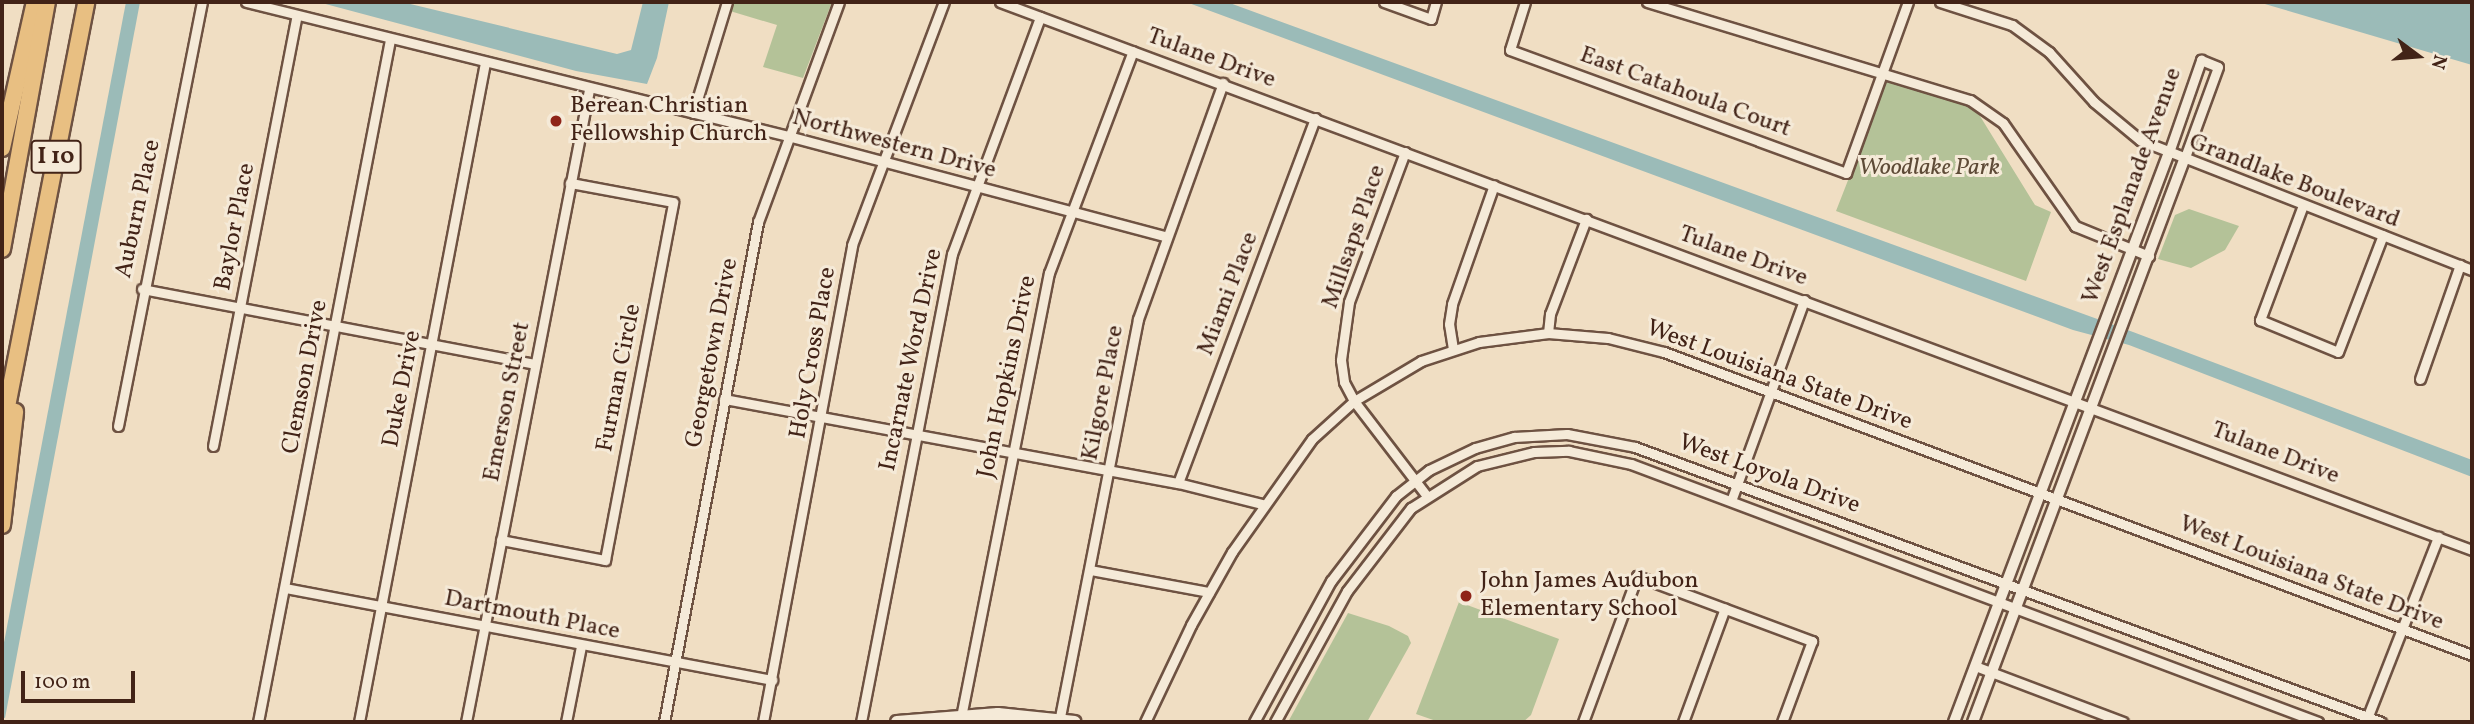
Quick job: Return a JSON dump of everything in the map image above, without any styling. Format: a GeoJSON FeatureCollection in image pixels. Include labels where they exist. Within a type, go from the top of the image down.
{"type":"FeatureCollection","features":[{"type":"Feature","properties":{"kind":"highway"},"geometry":{"type":"LineString","coordinates":[[2,148],[35,2]]}},
{"type":"Feature","properties":{"kind":"highway","name":"I 10"},"geometry":{"type":"LineString","coordinates":[[2,249],[47,2]]}},
{"type":"Feature","properties":{"kind":"highway","name":"I 10"},"geometry":{"type":"LineString","coordinates":[[2,432],[86,2]]}},
{"type":"Feature","properties":{"kind":"highway"},"geometry":{"type":"LineString","coordinates":[[2,525],[26,313]]}},
{"type":"Feature","properties":{"kind":"main road"},"geometry":{"type":"LineString","coordinates":[[897,722],[961,718],[1075,722]]}},
{"type":"Feature","properties":{"kind":"street","name":"Auburn Place"},"geometry":{"type":"LineString","coordinates":[[118,426],[142,289],[202,2]]}},
{"type":"Feature","properties":{"kind":"street","name":"Northwestern Drive"},"geometry":{"type":"LineString","coordinates":[[246,2],[589,90],[788,136],[1165,236]]}},
{"type":"Feature","properties":{"kind":"street"},"geometry":{"type":"LineString","coordinates":[[693,113],[727,2]]}},
{"type":"Feature","properties":{"kind":"street","name":"Georgetown Drive"},"geometry":{"type":"LineString","coordinates":[[664,722],[758,222],[839,2]]}},
{"type":"Feature","properties":{"kind":"street","name":"Holy Cross Place"},"geometry":{"type":"LineString","coordinates":[[764,722],[852,245],[944,2]]}},
{"type":"Feature","properties":{"kind":"street","name":"Tulane Drive"},"geometry":{"type":"LineString","coordinates":[[1000,2],[2472,550]]}},
{"type":"Feature","properties":{"kind":"street"},"geometry":{"type":"LineString","coordinates":[[1384,2],[1431,19],[1436,2]]}},
{"type":"Feature","properties":{"kind":"street","name":"East Catahoula Court"},"geometry":{"type":"LineString","coordinates":[[1525,2],[1510,50],[1846,173],[1884,71]]}},
{"type":"Feature","properties":{"kind":"street"},"geometry":{"type":"LineString","coordinates":[[1647,2],[1884,71],[1984,108],[2023,147],[2047,190],[2075,226],[2149,256]]}},
{"type":"Feature","properties":{"kind":"street"},"geometry":{"type":"LineString","coordinates":[[1884,71],[1908,2]]}},
{"type":"Feature","properties":{"kind":"street","name":"Grandlake Boulevard"},"geometry":{"type":"LineString","coordinates":[[1940,2],[2012,25],[2049,52],[2107,114],[2140,140],[2168,155],[2472,270]]}},
{"type":"Feature","properties":{"kind":"street","name":"Baylor Place"},"geometry":{"type":"LineString","coordinates":[[213,446],[297,15]]}},
{"type":"Feature","properties":{"kind":"street","name":"Incarnate Word Drive"},"geometry":{"type":"LineString","coordinates":[[861,722],[952,254],[1040,17]]}},
{"type":"Feature","properties":{"kind":"street","name":"Clemson Drive"},"geometry":{"type":"LineString","coordinates":[[258,722],[390,40]]}},
{"type":"Feature","properties":{"kind":"street","name":"John Hopkins Drive"},"geometry":{"type":"LineString","coordinates":[[961,718],[1049,273],[1133,51]]}},
{"type":"Feature","properties":{"kind":"street","name":"West Esplanade Avenue"},"geometry":{"type":"LineString","coordinates":[[1954,722],[2168,155],[2201,60],[2218,67],[2059,500],[1973,722]]}},
{"type":"Feature","properties":{"kind":"street","name":"Duke Drive"},"geometry":{"type":"LineString","coordinates":[[359,722],[485,63]]}},
{"type":"Feature","properties":{"kind":"street","name":"Kilgore Place"},"geometry":{"type":"LineString","coordinates":[[1059,721],[1138,319],[1165,236],[1223,83]]}},
{"type":"Feature","properties":{"kind":"street","name":"Emerson Street"},"geometry":{"type":"LineString","coordinates":[[466,722],[589,90]]}},
{"type":"Feature","properties":{"kind":"street","name":"Miami Place"},"geometry":{"type":"LineString","coordinates":[[1178,482],[1315,118]]}},
{"type":"Feature","properties":{"kind":"street","name":"Millsaps Place"},"geometry":{"type":"LineString","coordinates":[[1405,152],[1349,302],[1341,360],[1344,382],[1354,401],[1426,495]]}},
{"type":"Feature","properties":{"kind":"street","name":"Furman Circle"},"geometry":{"type":"LineString","coordinates":[[501,540],[605,560],[610,535],[673,202],[570,183]]}},
{"type":"Feature","properties":{"kind":"street"},"geometry":{"type":"LineString","coordinates":[[1453,349],[1449,324],[1452,304],[1494,185]]}},
{"type":"Feature","properties":{"kind":"street"},"geometry":{"type":"LineString","coordinates":[[2303,205],[2260,320],[2338,352],[2383,236]]}},
{"type":"Feature","properties":{"kind":"street"},"geometry":{"type":"LineString","coordinates":[[1548,333],[1550,314],[1586,219]]}},
{"type":"Feature","properties":{"kind":"street"},"geometry":{"type":"LineString","coordinates":[[2420,379],[2460,265]]}},
{"type":"Feature","properties":{"kind":"street"},"geometry":{"type":"LineString","coordinates":[[142,289],[431,342],[534,364]]}},
{"type":"Feature","properties":{"kind":"street"},"geometry":{"type":"LineString","coordinates":[[1731,501],[1804,300]]}},
{"type":"Feature","properties":{"kind":"street","name":"West Louisiana State Drive"},"geometry":{"type":"LineString","coordinates":[[1145,722],[1209,592],[1262,505],[1312,439],[1354,401],[1421,361],[1453,349],[1548,333],[1646,346],[2472,655]]}},
{"type":"Feature","properties":{"kind":"street"},"geometry":{"type":"LineString","coordinates":[[724,399],[1178,482],[1262,505]]}},
{"type":"Feature","properties":{"kind":"street","name":"West Loyola Drive"},"geometry":{"type":"LineString","coordinates":[[1254,722],[1331,580],[1377,517],[1415,480],[1449,459],[1494,442],[1567,433],[1623,444],[1737,484],[2006,582],[2366,720],[2381,722]]}},
{"type":"Feature","properties":{"kind":"street","name":"West Loyola Drive"},"geometry":{"type":"LineString","coordinates":[[1275,722],[1347,591],[1391,529],[1426,495],[1457,475],[1496,460],[1569,451],[1631,464],[2318,722]]}},
{"type":"Feature","properties":{"kind":"street"},"geometry":{"type":"LineString","coordinates":[[2366,720],[2438,537]]}},
{"type":"Feature","properties":{"kind":"street"},"geometry":{"type":"LineString","coordinates":[[1090,570],[1209,592]]}},
{"type":"Feature","properties":{"kind":"street"},"geometry":{"type":"LineString","coordinates":[[1583,722],[1637,576],[1812,641],[1782,722]]}},
{"type":"Feature","properties":{"kind":"street","name":"Dartmouth Place"},"geometry":{"type":"LineString","coordinates":[[285,588],[772,680]]}},
{"type":"Feature","properties":{"kind":"street"},"geometry":{"type":"LineString","coordinates":[[1683,722],[1725,608]]}},
{"type":"Feature","properties":{"kind":"street"},"geometry":{"type":"LineString","coordinates":[[566,722],[581,646]]}},
{"type":"Feature","properties":{"kind":"street"},"geometry":{"type":"LineString","coordinates":[[1975,666],[2123,722]]}},
{"type":"Feature","properties":{"kind":"green space"},"geometry":{"type":"Polygon","coordinates":[[[733,2],[832,2],[803,78],[763,67],[777,25],[730,11],[733,2]]]}},
{"type":"Feature","properties":{"kind":"green space","name":"Woodlake Park"},"geometry":{"type":"Polygon","coordinates":[[[1888,78],[1975,108],[2035,205],[2051,212],[2026,281],[1836,211],[1888,78]]]}},
{"type":"Feature","properties":{"kind":"green space"},"geometry":{"type":"Polygon","coordinates":[[[2189,209],[2239,226],[2225,250],[2191,268],[2158,259],[2175,215],[2189,209]]]}},
{"type":"Feature","properties":{"kind":"green space"},"geometry":{"type":"Polygon","coordinates":[[[1459,602],[1559,639],[1531,715],[1523,722],[1439,722],[1416,714],[1459,602]]]}},
{"type":"Feature","properties":{"kind":"green space"},"geometry":{"type":"Polygon","coordinates":[[[1348,613],[1389,626],[1408,636],[1411,643],[1367,722],[1288,722],[1348,613]]]}},
{"type":"Feature","properties":{"kind":"water"},"geometry":{"type":"Polygon","coordinates":[[[126,2],[140,2],[5,718],[2,717],[2,653],[126,2]]]}},
{"type":"Feature","properties":{"kind":"water"},"geometry":{"type":"Polygon","coordinates":[[[318,2],[402,2],[617,54],[631,50],[643,2],[669,2],[657,58],[647,84],[576,71],[318,2]]]}},
{"type":"Feature","properties":{"kind":"water"},"geometry":{"type":"Polygon","coordinates":[[[1186,2],[1227,2],[2133,332],[2472,460],[2472,477],[2129,345],[2073,330],[1186,2]]]}},
{"type":"Feature","properties":{"kind":"water"},"geometry":{"type":"Polygon","coordinates":[[[2258,2],[2472,2],[2472,65],[2258,2]]]}},
{"type":"Feature","properties":{"kind":"place","name":"Berean Christian Fellowship Church"},"geometry":{"type":"Point","coordinates":[556,121]}},
{"type":"Feature","properties":{"kind":"place","name":"John James Audubon Elementary School"},"geometry":{"type":"Point","coordinates":[1466,596]}}]}
